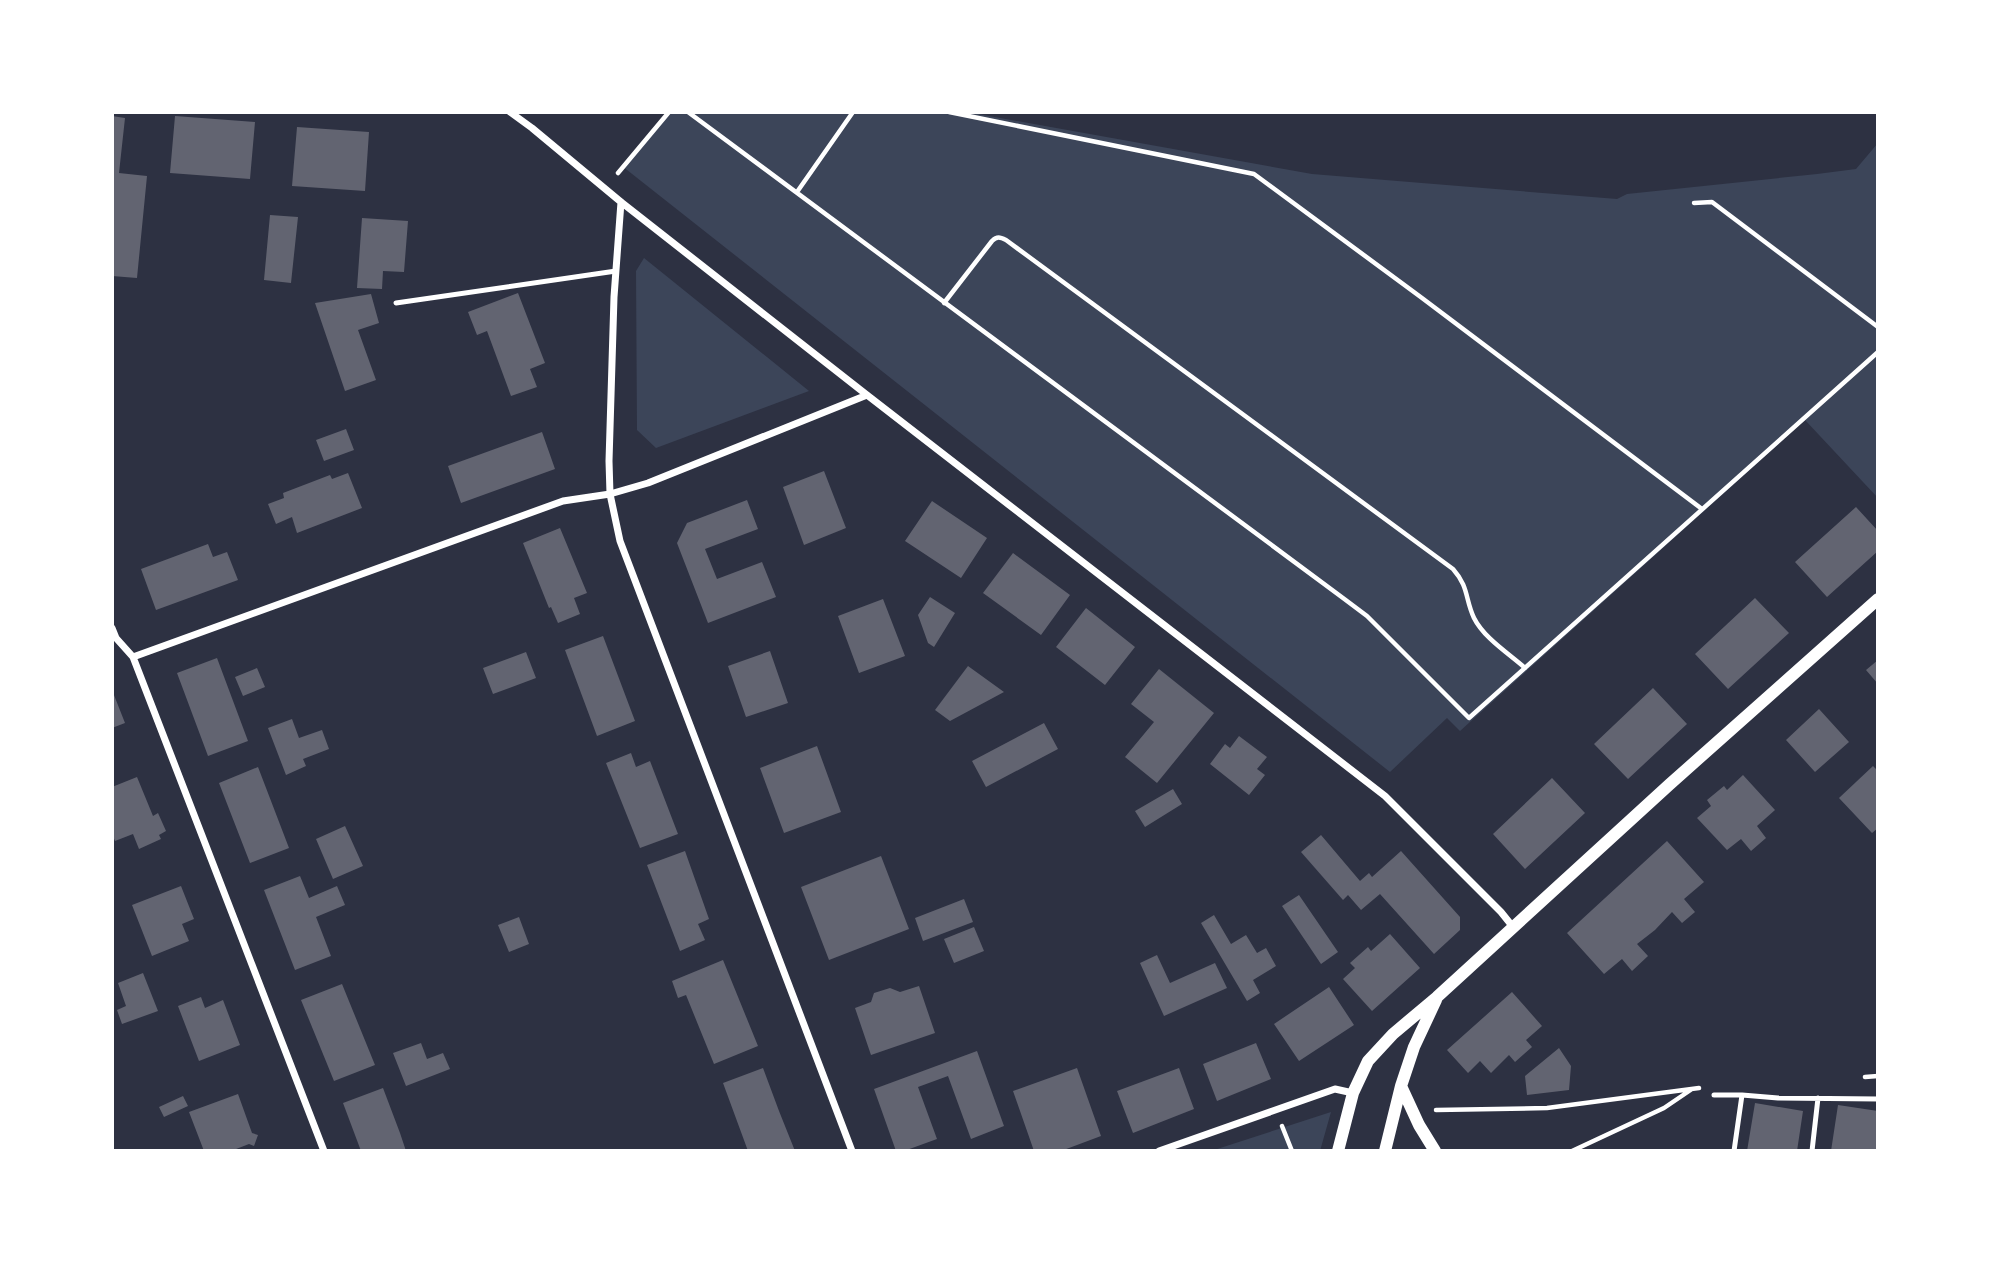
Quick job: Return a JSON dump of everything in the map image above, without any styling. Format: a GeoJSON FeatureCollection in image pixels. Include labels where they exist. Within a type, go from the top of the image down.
{"type":"FeatureCollection","features":[{"type":"Feature","properties":{"kind":"street"},"geometry":{"type":"LineString","coordinates":[[510,112],[867,395],[1385,796],[1513,926]]}},
{"type":"Feature","properties":{"kind":"street"},"geometry":{"type":"LineString","coordinates":[[621,202],[609,447],[610,494],[620,541],[852,1151]]}},
{"type":"Feature","properties":{"kind":"street"},"geometry":{"type":"LineString","coordinates":[[133,657],[563,501],[610,494],[648,483],[867,395]]}},
{"type":"Feature","properties":{"kind":"street"},"geometry":{"type":"LineString","coordinates":[[1338,1151],[1353,1093],[1368,1061],[1393,1034],[1878,600]]}},
{"type":"Feature","properties":{"kind":"street"},"geometry":{"type":"LineString","coordinates":[[112,628],[116,638],[133,657],[324,1151]]}},
{"type":"Feature","properties":{"kind":"street"},"geometry":{"type":"LineString","coordinates":[[1385,1151],[1414,1047],[1437,997]]}},
{"type":"Feature","properties":{"kind":"street"},"geometry":{"type":"LineString","coordinates":[[1401,1086],[1419,1125],[1436,1151]]}},
{"type":"Feature","properties":{"kind":"street"},"geometry":{"type":"LineString","coordinates":[[1159,1151],[1335,1089],[1353,1093]]}},
{"type":"Feature","properties":{"kind":"lane"},"geometry":{"type":"LineString","coordinates":[[396,303],[616,271]]}},
{"type":"Feature","properties":{"kind":"lane"},"geometry":{"type":"LineString","coordinates":[[1714,1095],[1878,1099]]}},
{"type":"Feature","properties":{"kind":"lane"},"geometry":{"type":"LineString","coordinates":[[1734,1151],[1742,1096]]}},
{"type":"Feature","properties":{"kind":"lane"},"geometry":{"type":"LineString","coordinates":[[1812,1151],[1818,1098]]}},
{"type":"Feature","properties":{"kind":"path"},"geometry":{"type":"LineString","coordinates":[[606,189],[669,112]]}},
{"type":"Feature","properties":{"kind":"path"},"geometry":{"type":"LineString","coordinates":[[688,112],[1359,610],[1469,718],[1878,352]]}},
{"type":"Feature","properties":{"kind":"path"},"geometry":{"type":"LineString","coordinates":[[797,192],[853,112]]}},
{"type":"Feature","properties":{"kind":"path"},"geometry":{"type":"LineString","coordinates":[[949,112],[1254,174],[1702,509]]}},
{"type":"Feature","properties":{"kind":"path"},"geometry":{"type":"LineString","coordinates":[[1694,203],[1712,202],[1878,327]]}},
{"type":"Feature","properties":{"kind":"path"},"geometry":{"type":"LineString","coordinates":[[944,303],[992,241],[996,237],[1006,240],[1452,569],[1465,586],[1474,617],[1484,632],[1525,668]]}},
{"type":"Feature","properties":{"kind":"path"},"geometry":{"type":"LineString","coordinates":[[1435,1110],[1547,1108],[1693,1088],[1664,1108],[1572,1151]]}},
{"type":"Feature","properties":{"kind":"shaded area"},"geometry":{"type":"Polygon","coordinates":[[[667,112],[967,112],[1312,174],[1617,199],[1627,194],[1856,169],[1878,143],[1878,498],[1805,420],[1460,731],[1447,718],[1390,772],[622,166],[667,112]]]}},
{"type":"Feature","properties":{"kind":"shaded area"},"geometry":{"type":"Polygon","coordinates":[[[644,258],[809,391],[656,448],[637,430],[636,271],[644,258]]]}},
{"type":"Feature","properties":{"kind":"shaded area"},"geometry":{"type":"Polygon","coordinates":[[[1331,1112],[1320,1151],[1211,1151],[1331,1112]]]}},
{"type":"Feature","properties":{"kind":"building"},"geometry":{"type":"Polygon","coordinates":[[[112,116],[125,118],[119,173],[147,176],[137,278],[112,276],[112,116]]]}},
{"type":"Feature","properties":{"kind":"building"},"geometry":{"type":"Polygon","coordinates":[[[175,116],[255,122],[250,179],[170,173],[175,116]]]}},
{"type":"Feature","properties":{"kind":"building"},"geometry":{"type":"Polygon","coordinates":[[[297,127],[369,132],[365,191],[292,186],[297,127]]]}},
{"type":"Feature","properties":{"kind":"building"},"geometry":{"type":"Polygon","coordinates":[[[270,215],[298,217],[291,283],[264,280],[270,215]]]}},
{"type":"Feature","properties":{"kind":"building"},"geometry":{"type":"Polygon","coordinates":[[[362,218],[408,221],[404,272],[383,271],[382,289],[357,288],[362,218]]]}},
{"type":"Feature","properties":{"kind":"building"},"geometry":{"type":"Polygon","coordinates":[[[518,293],[545,363],[530,369],[537,387],[511,396],[487,331],[477,335],[468,312],[518,293]]]}},
{"type":"Feature","properties":{"kind":"building"},"geometry":{"type":"Polygon","coordinates":[[[371,294],[379,323],[358,330],[376,380],[345,391],[315,303],[371,294]]]}},
{"type":"Feature","properties":{"kind":"building"},"geometry":{"type":"Polygon","coordinates":[[[346,429],[354,450],[324,461],[316,440],[346,429]]]}},
{"type":"Feature","properties":{"kind":"building"},"geometry":{"type":"Polygon","coordinates":[[[542,432],[555,469],[461,503],[448,466],[542,432]]]}},
{"type":"Feature","properties":{"kind":"building"},"geometry":{"type":"Polygon","coordinates":[[[824,471],[846,528],[804,545],[783,487],[824,471]]]}},
{"type":"Feature","properties":{"kind":"building"},"geometry":{"type":"Polygon","coordinates":[[[348,473],[362,508],[297,533],[292,517],[276,524],[268,504],[284,498],[283,493],[330,475],[332,479],[348,473]]]}},
{"type":"Feature","properties":{"kind":"building"},"geometry":{"type":"Polygon","coordinates":[[[747,500],[758,529],[705,549],[717,579],[762,562],[776,597],[708,623],[677,543],[687,523],[747,500]]]}},
{"type":"Feature","properties":{"kind":"building"},"geometry":{"type":"Polygon","coordinates":[[[932,501],[987,538],[961,578],[905,541],[932,501]]]}},
{"type":"Feature","properties":{"kind":"building"},"geometry":{"type":"Polygon","coordinates":[[[1856,507],[1878,531],[1878,551],[1827,597],[1795,562],[1856,507]]]}},
{"type":"Feature","properties":{"kind":"building"},"geometry":{"type":"Polygon","coordinates":[[[560,528],[587,593],[574,598],[580,614],[558,623],[551,607],[549,608],[523,543],[560,528]]]}},
{"type":"Feature","properties":{"kind":"building"},"geometry":{"type":"Polygon","coordinates":[[[208,544],[213,557],[227,552],[238,580],[156,610],[141,569],[208,544]]]}},
{"type":"Feature","properties":{"kind":"building"},"geometry":{"type":"Polygon","coordinates":[[[1013,553],[1070,595],[1041,635],[983,593],[1013,553]]]}},
{"type":"Feature","properties":{"kind":"building"},"geometry":{"type":"Polygon","coordinates":[[[930,597],[955,613],[934,647],[928,643],[918,615],[930,597]]]}},
{"type":"Feature","properties":{"kind":"building"},"geometry":{"type":"Polygon","coordinates":[[[1755,598],[1789,633],[1728,689],[1695,654],[1755,598]]]}},
{"type":"Feature","properties":{"kind":"building"},"geometry":{"type":"Polygon","coordinates":[[[883,599],[905,656],[859,673],[838,616],[883,599]]]}},
{"type":"Feature","properties":{"kind":"building"},"geometry":{"type":"Polygon","coordinates":[[[1086,608],[1135,647],[1105,685],[1056,647],[1086,608]]]}},
{"type":"Feature","properties":{"kind":"building"},"geometry":{"type":"Polygon","coordinates":[[[603,636],[635,721],[597,736],[565,650],[603,636]]]}},
{"type":"Feature","properties":{"kind":"building"},"geometry":{"type":"Polygon","coordinates":[[[770,651],[788,703],[746,717],[728,666],[770,651]]]}},
{"type":"Feature","properties":{"kind":"building"},"geometry":{"type":"Polygon","coordinates":[[[526,652],[536,678],[493,694],[483,668],[526,652]]]}},
{"type":"Feature","properties":{"kind":"building"},"geometry":{"type":"Polygon","coordinates":[[[217,658],[248,741],[208,756],[177,673],[217,658]]]}},
{"type":"Feature","properties":{"kind":"building"},"geometry":{"type":"Polygon","coordinates":[[[1878,660],[1878,684],[1866,670],[1878,660]]]}},
{"type":"Feature","properties":{"kind":"building"},"geometry":{"type":"Polygon","coordinates":[[[968,666],[1004,692],[950,721],[935,710],[968,666]]]}},
{"type":"Feature","properties":{"kind":"building"},"geometry":{"type":"Polygon","coordinates":[[[257,668],[265,687],[243,696],[235,677],[257,668]]]}},
{"type":"Feature","properties":{"kind":"building"},"geometry":{"type":"Polygon","coordinates":[[[1159,669],[1214,713],[1157,783],[1125,757],[1154,722],[1131,704],[1159,669]]]}},
{"type":"Feature","properties":{"kind":"building"},"geometry":{"type":"Polygon","coordinates":[[[1653,688],[1687,724],[1628,779],[1594,744],[1653,688]]]}},
{"type":"Feature","properties":{"kind":"building"},"geometry":{"type":"Polygon","coordinates":[[[112,690],[125,723],[112,728],[112,690]]]}},
{"type":"Feature","properties":{"kind":"building"},"geometry":{"type":"Polygon","coordinates":[[[1819,709],[1849,742],[1815,772],[1786,740],[1819,709]]]}},
{"type":"Feature","properties":{"kind":"building"},"geometry":{"type":"Polygon","coordinates":[[[292,719],[299,738],[322,730],[329,749],[303,759],[306,766],[286,775],[268,728],[292,719]]]}},
{"type":"Feature","properties":{"kind":"building"},"geometry":{"type":"Polygon","coordinates":[[[1044,723],[1058,749],[986,787],[972,761],[1044,723]]]}},
{"type":"Feature","properties":{"kind":"building"},"geometry":{"type":"Polygon","coordinates":[[[1239,736],[1267,757],[1257,769],[1265,775],[1249,795],[1210,764],[1225,744],[1230,748],[1239,736]]]}},
{"type":"Feature","properties":{"kind":"building"},"geometry":{"type":"Polygon","coordinates":[[[817,746],[841,812],[784,833],[760,768],[817,746]]]}},
{"type":"Feature","properties":{"kind":"building"},"geometry":{"type":"Polygon","coordinates":[[[631,753],[636,767],[650,761],[678,834],[640,848],[606,763],[631,753]]]}},
{"type":"Feature","properties":{"kind":"building"},"geometry":{"type":"Polygon","coordinates":[[[1873,766],[1878,771],[1878,828],[1872,833],[1839,798],[1873,766]]]}},
{"type":"Feature","properties":{"kind":"building"},"geometry":{"type":"Polygon","coordinates":[[[258,767],[289,848],[250,863],[219,783],[258,767]]]}},
{"type":"Feature","properties":{"kind":"building"},"geometry":{"type":"Polygon","coordinates":[[[1743,775],[1775,810],[1757,826],[1766,838],[1751,851],[1741,839],[1727,850],[1697,818],[1711,806],[1707,800],[1724,786],[1727,790],[1743,775]]]}},
{"type":"Feature","properties":{"kind":"building"},"geometry":{"type":"Polygon","coordinates":[[[137,777],[153,816],[158,813],[166,831],[159,835],[161,839],[139,849],[133,834],[115,841],[112,834],[112,787],[137,777]]]}},
{"type":"Feature","properties":{"kind":"building"},"geometry":{"type":"Polygon","coordinates":[[[1552,778],[1585,813],[1525,869],[1493,834],[1552,778]]]}},
{"type":"Feature","properties":{"kind":"building"},"geometry":{"type":"Polygon","coordinates":[[[1173,789],[1182,804],[1145,827],[1135,811],[1173,789]]]}},
{"type":"Feature","properties":{"kind":"building"},"geometry":{"type":"Polygon","coordinates":[[[345,826],[363,866],[333,879],[316,839],[345,826]]]}},
{"type":"Feature","properties":{"kind":"building"},"geometry":{"type":"Polygon","coordinates":[[[1321,835],[1360,881],[1369,873],[1372,877],[1401,851],[1460,917],[1460,930],[1434,954],[1380,894],[1361,910],[1348,895],[1343,900],[1301,852],[1321,835]]]}},
{"type":"Feature","properties":{"kind":"building"},"geometry":{"type":"Polygon","coordinates":[[[1667,841],[1704,882],[1684,899],[1695,912],[1682,923],[1672,912],[1637,944],[1648,956],[1632,971],[1622,959],[1604,974],[1567,933],[1667,841]]]}},
{"type":"Feature","properties":{"kind":"building"},"geometry":{"type":"Polygon","coordinates":[[[685,851],[709,919],[698,924],[705,940],[680,951],[647,865],[685,851]]]}},
{"type":"Feature","properties":{"kind":"building"},"geometry":{"type":"Polygon","coordinates":[[[881,856],[909,929],[829,960],[801,887],[881,856]]]}},
{"type":"Feature","properties":{"kind":"building"},"geometry":{"type":"Polygon","coordinates":[[[300,876],[309,898],[337,886],[345,905],[316,917],[331,956],[295,970],[264,890],[300,876]]]}},
{"type":"Feature","properties":{"kind":"building"},"geometry":{"type":"Polygon","coordinates":[[[181,886],[194,919],[182,924],[189,941],[152,956],[132,905],[181,886]]]}},
{"type":"Feature","properties":{"kind":"building"},"geometry":{"type":"Polygon","coordinates":[[[1299,895],[1338,952],[1321,964],[1282,906],[1299,895]]]}},
{"type":"Feature","properties":{"kind":"building"},"geometry":{"type":"Polygon","coordinates":[[[964,899],[973,922],[923,941],[915,918],[964,899]]]}},
{"type":"Feature","properties":{"kind":"building"},"geometry":{"type":"Polygon","coordinates":[[[1214,915],[1231,944],[1246,935],[1257,953],[1266,948],[1276,966],[1253,980],[1260,993],[1247,1001],[1201,923],[1214,915]]]}},
{"type":"Feature","properties":{"kind":"building"},"geometry":{"type":"Polygon","coordinates":[[[519,917],[529,944],[509,952],[498,925],[519,917]]]}},
{"type":"Feature","properties":{"kind":"building"},"geometry":{"type":"Polygon","coordinates":[[[974,927],[984,951],[954,963],[944,939],[974,927]]]}},
{"type":"Feature","properties":{"kind":"building"},"geometry":{"type":"Polygon","coordinates":[[[1390,934],[1420,968],[1372,1011],[1343,979],[1355,968],[1350,963],[1368,947],[1371,951],[1390,934]]]}},
{"type":"Feature","properties":{"kind":"building"},"geometry":{"type":"Polygon","coordinates":[[[1157,955],[1170,983],[1215,963],[1227,988],[1164,1016],[1140,963],[1157,955]]]}},
{"type":"Feature","properties":{"kind":"building"},"geometry":{"type":"Polygon","coordinates":[[[723,960],[758,1046],[714,1064],[686,995],[678,998],[672,981],[723,960]]]}},
{"type":"Feature","properties":{"kind":"building"},"geometry":{"type":"Polygon","coordinates":[[[143,973],[158,1011],[122,1024],[117,1010],[126,1006],[118,983],[143,973]]]}},
{"type":"Feature","properties":{"kind":"building"},"geometry":{"type":"Polygon","coordinates":[[[342,984],[375,1065],[334,1081],[301,1000],[342,984]]]}},
{"type":"Feature","properties":{"kind":"building"},"geometry":{"type":"Polygon","coordinates":[[[919,986],[935,1033],[871,1055],[855,1008],[871,1002],[874,993],[890,988],[900,992],[919,986]]]}},
{"type":"Feature","properties":{"kind":"building"},"geometry":{"type":"Polygon","coordinates":[[[1329,987],[1354,1025],[1299,1061],[1274,1024],[1329,987]]]}},
{"type":"Feature","properties":{"kind":"building"},"geometry":{"type":"Polygon","coordinates":[[[1512,992],[1542,1026],[1526,1040],[1532,1047],[1515,1062],[1509,1055],[1491,1073],[1480,1061],[1468,1073],[1447,1050],[1512,992]]]}},
{"type":"Feature","properties":{"kind":"building"},"geometry":{"type":"Polygon","coordinates":[[[201,997],[205,1008],[223,1000],[240,1045],[199,1061],[178,1006],[201,997]]]}},
{"type":"Feature","properties":{"kind":"building"},"geometry":{"type":"Polygon","coordinates":[[[421,1043],[427,1059],[443,1053],[450,1069],[406,1086],[393,1053],[421,1043]]]}},
{"type":"Feature","properties":{"kind":"building"},"geometry":{"type":"Polygon","coordinates":[[[1256,1043],[1271,1079],[1217,1101],[1203,1064],[1256,1043]]]}},
{"type":"Feature","properties":{"kind":"building"},"geometry":{"type":"Polygon","coordinates":[[[1559,1048],[1571,1066],[1569,1090],[1527,1095],[1525,1076],[1559,1048]]]}},
{"type":"Feature","properties":{"kind":"building"},"geometry":{"type":"Polygon","coordinates":[[[977,1051],[1004,1126],[971,1139],[948,1076],[918,1087],[937,1139],[904,1151],[896,1151],[874,1089],[977,1051]]]}},
{"type":"Feature","properties":{"kind":"building"},"geometry":{"type":"Polygon","coordinates":[[[763,1068],[795,1151],[748,1151],[723,1083],[763,1068]]]}},
{"type":"Feature","properties":{"kind":"building"},"geometry":{"type":"Polygon","coordinates":[[[1077,1068],[1101,1136],[1061,1151],[1034,1151],[1013,1091],[1077,1068]]]}},
{"type":"Feature","properties":{"kind":"building"},"geometry":{"type":"Polygon","coordinates":[[[1179,1068],[1194,1109],[1133,1133],[1117,1091],[1179,1068]]]}},
{"type":"Feature","properties":{"kind":"building"},"geometry":{"type":"Polygon","coordinates":[[[383,1088],[406,1151],[361,1151],[343,1103],[383,1088]]]}},
{"type":"Feature","properties":{"kind":"building"},"geometry":{"type":"Polygon","coordinates":[[[238,1094],[252,1133],[258,1135],[254,1146],[249,1144],[231,1151],[204,1151],[189,1112],[238,1094]]]}},
{"type":"Feature","properties":{"kind":"building"},"geometry":{"type":"Polygon","coordinates":[[[183,1096],[188,1106],[164,1117],[159,1107],[183,1096]]]}},
{"type":"Feature","properties":{"kind":"building"},"geometry":{"type":"Polygon","coordinates":[[[1755,1103],[1803,1111],[1797,1151],[1747,1151],[1755,1103]]]}},
{"type":"Feature","properties":{"kind":"building"},"geometry":{"type":"Polygon","coordinates":[[[1838,1105],[1878,1111],[1878,1151],[1831,1151],[1838,1105]]]}}]}
